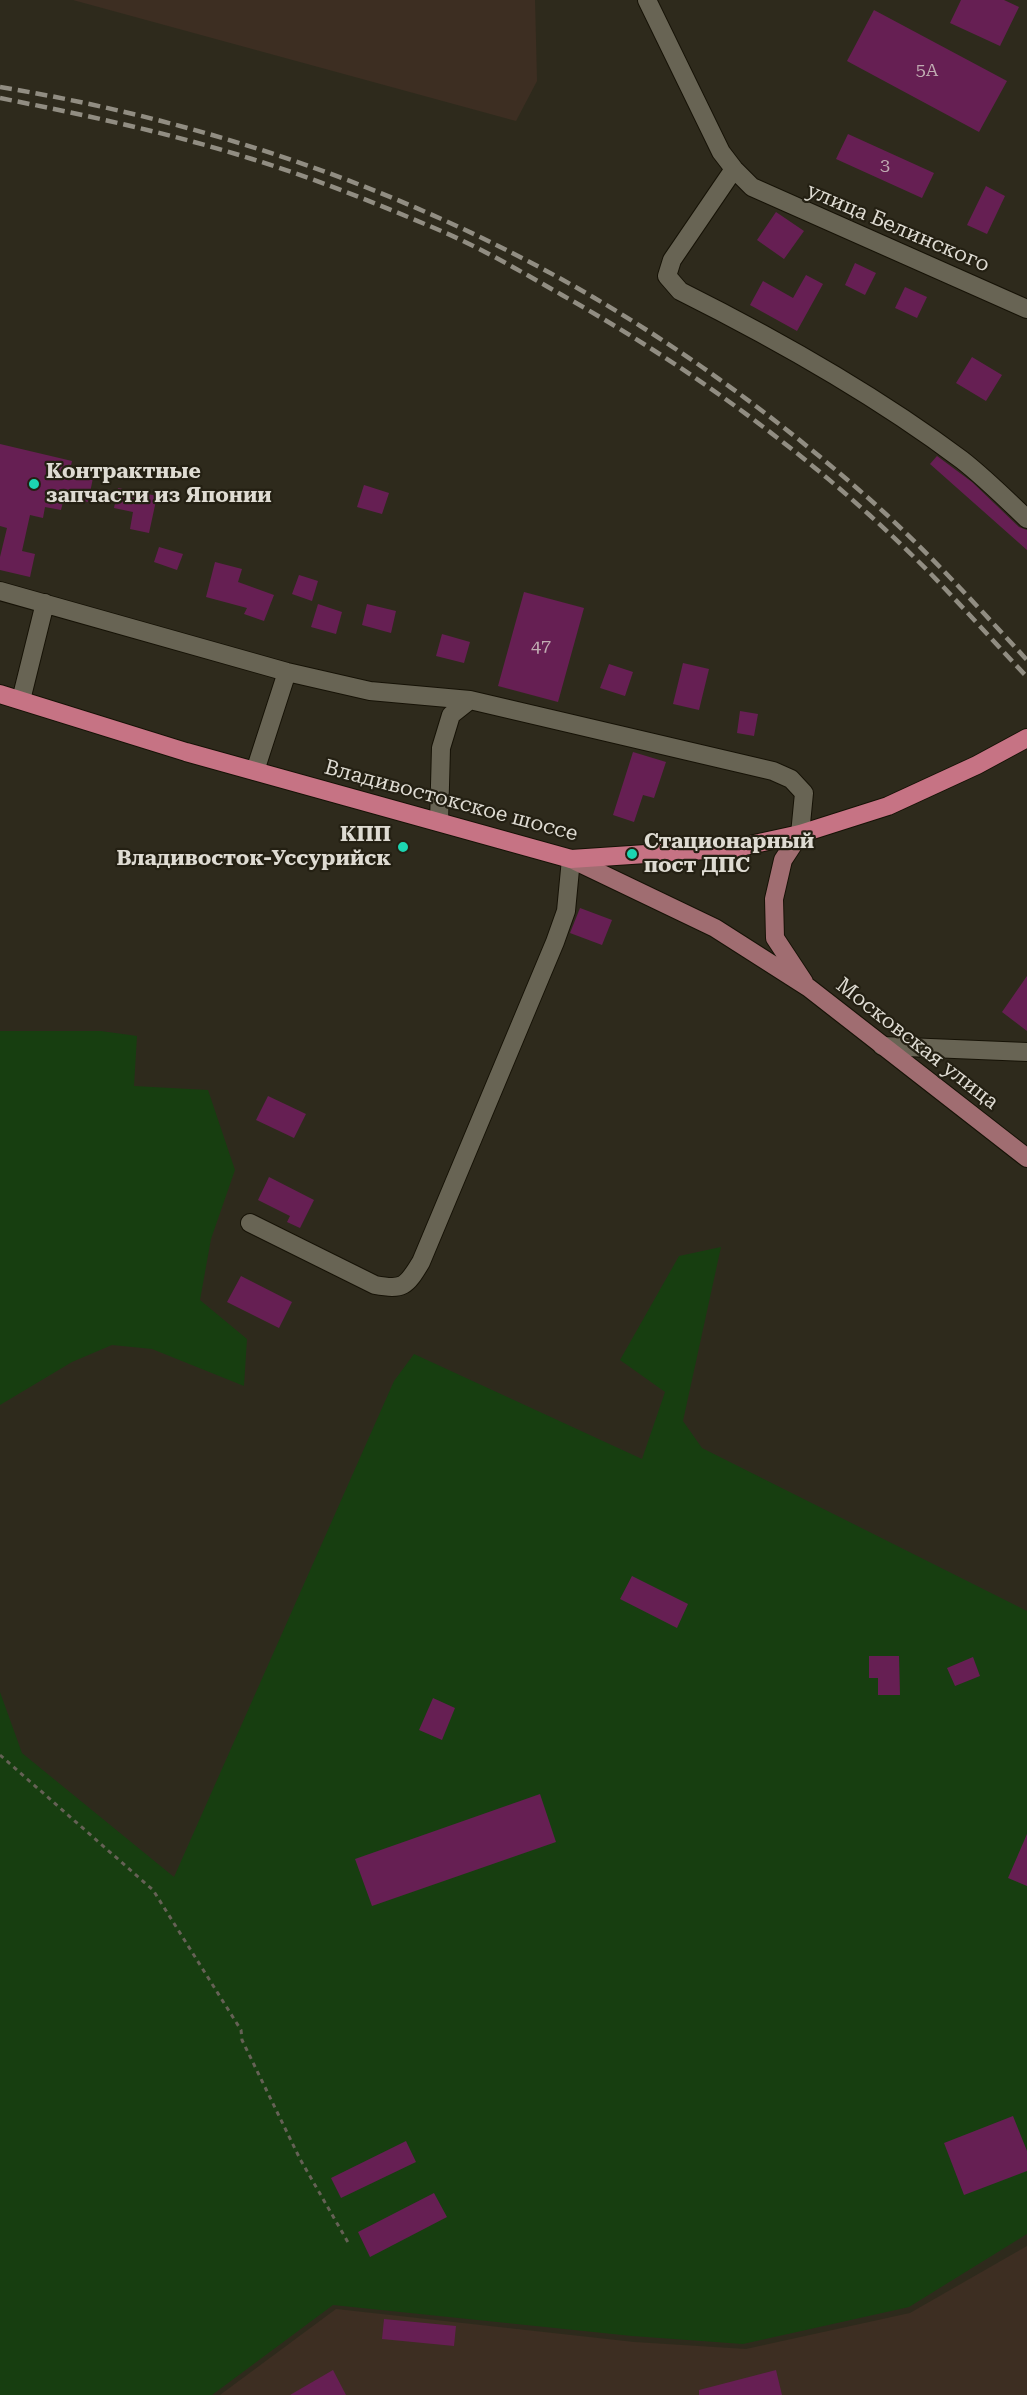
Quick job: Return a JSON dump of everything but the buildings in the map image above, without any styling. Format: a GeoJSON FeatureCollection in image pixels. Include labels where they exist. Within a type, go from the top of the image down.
{"type":"FeatureCollection","features":[{"type":"Feature","properties":{"kind":"highway","name":"Владивостокское шоссе"},"geometry":{"type":"LineString","coordinates":[[0,694],[255,771],[571,859],[736,848],[800,834],[888,806],[977,765],[1027,738]]}},
{"type":"Feature","properties":{"kind":"main road","name":"Московская улица"},"geometry":{"type":"LineString","coordinates":[[800,834],[783,860],[774,899],[775,938],[808,988]]}},
{"type":"Feature","properties":{"kind":"main road","name":"Московская улица"},"geometry":{"type":"LineString","coordinates":[[571,859],[715,928],[808,988],[1027,1158]]}},
{"type":"Feature","properties":{"kind":"street"},"geometry":{"type":"LineString","coordinates":[[647,0],[721,152],[734,169],[672,260],[667,276],[680,291],[792,349],[898,415],[964,462],[1027,519]]}},
{"type":"Feature","properties":{"kind":"street","name":"улица Белинского"},"geometry":{"type":"LineString","coordinates":[[734,169],[752,187],[1027,309]]}},
{"type":"Feature","properties":{"kind":"street"},"geometry":{"type":"LineString","coordinates":[[0,591],[287,672],[370,691],[470,700],[773,771],[791,779],[804,793],[800,834]]}},
{"type":"Feature","properties":{"kind":"street"},"geometry":{"type":"LineString","coordinates":[[21,700],[45,603]]}},
{"type":"Feature","properties":{"kind":"street"},"geometry":{"type":"LineString","coordinates":[[255,771],[287,672]]}},
{"type":"Feature","properties":{"kind":"street"},"geometry":{"type":"LineString","coordinates":[[439,822],[441,748],[451,715],[470,700]]}},
{"type":"Feature","properties":{"kind":"street"},"geometry":{"type":"LineString","coordinates":[[250,1223],[375,1285],[396,1288],[410,1280],[421,1262],[555,942],[566,911],[571,859]]}},
{"type":"Feature","properties":{"kind":"street"},"geometry":{"type":"LineString","coordinates":[[882,1046],[1027,1052]]}},
{"type":"Feature","properties":{"kind":"path"},"geometry":{"type":"LineString","coordinates":[[0,1755],[153,1890],[241,2030],[242,2040],[300,2159],[349,2244]]}},
{"type":"Feature","properties":{"kind":"shaded area"},"geometry":{"type":"Polygon","coordinates":[[[73,0],[535,0],[537,81],[516,121],[73,0]]]}},
{"type":"Feature","properties":{"kind":"shaded area"},"geometry":{"type":"Polygon","coordinates":[[[1027,2246],[1027,2395],[220,2395],[336,2309],[634,2342],[746,2349],[910,2313],[1027,2246]]]}},
{"type":"Feature","properties":{"kind":"green space"},"geometry":{"type":"Polygon","coordinates":[[[0,1031],[101,1031],[137,1036],[134,1086],[208,1090],[235,1170],[211,1239],[200,1300],[247,1339],[244,1386],[152,1349],[112,1345],[72,1362],[0,1405],[0,1031]]]}},
{"type":"Feature","properties":{"kind":"green space"},"geometry":{"type":"Polygon","coordinates":[[[721,1247],[683,1421],[702,1448],[1027,1611],[1027,2234],[909,2307],[743,2344],[632,2336],[333,2305],[212,2395],[0,2395],[0,1692],[22,1753],[174,1877],[394,1381],[414,1354],[642,1459],[665,1392],[620,1360],[679,1256],[721,1247]]]}},
{"type":"Feature","properties":{"kind":"railway"},"geometry":{"type":"LineString","coordinates":[[0,87],[140,116],[278,155],[412,206],[477,236],[586,293],[630,319],[715,376],[837,471],[915,542],[1027,660]]}},
{"type":"Feature","properties":{"kind":"railway"},"geometry":{"type":"LineString","coordinates":[[0,98],[159,133],[276,167],[347,192],[439,230],[517,269],[660,354],[754,420],[800,456],[887,531],[928,571],[1027,677]]}},
{"type":"Feature","properties":{"kind":"place","name":"Контрактные запчасти из Японии"},"geometry":{"type":"Point","coordinates":[34,484]}},
{"type":"Feature","properties":{"kind":"place","name":"КПП Владивосток-Уссурийск"},"geometry":{"type":"Point","coordinates":[403,847]}},
{"type":"Feature","properties":{"kind":"place","name":"Стационарный пост ДПС"},"geometry":{"type":"Point","coordinates":[632,854]}}]}
